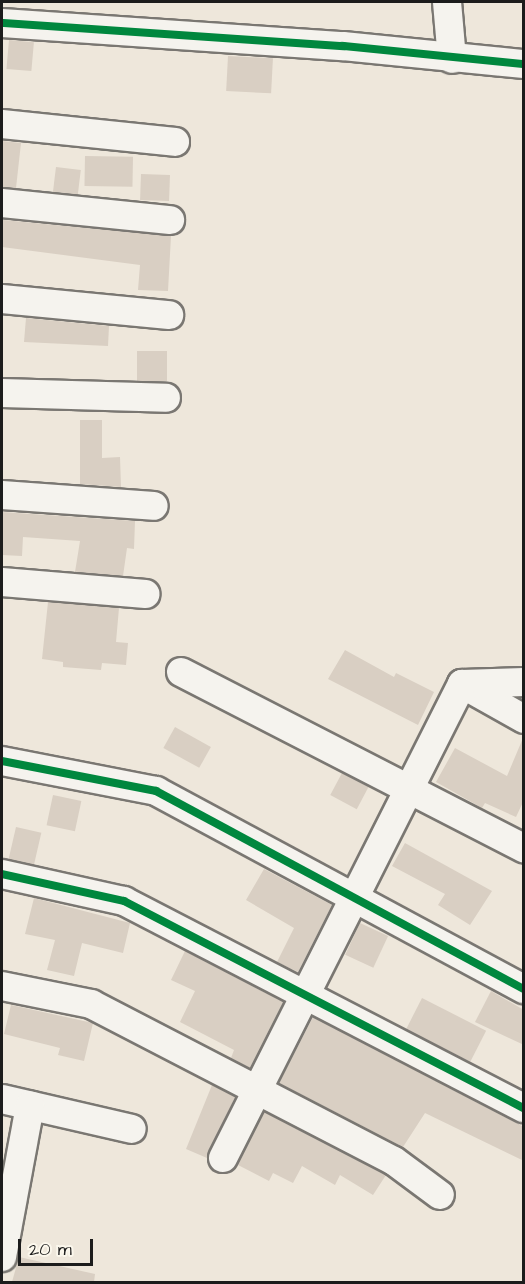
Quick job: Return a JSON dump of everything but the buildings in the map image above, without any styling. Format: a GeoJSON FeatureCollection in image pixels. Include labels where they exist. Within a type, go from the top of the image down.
{"type":"FeatureCollection","features":[{"type":"Feature","properties":{"kind":"street"},"geometry":{"type":"LineString","coordinates":[[447,2],[452,59]]}},
{"type":"Feature","properties":{"kind":"street"},"geometry":{"type":"LineString","coordinates":[[2,23],[343,46],[452,59],[524,64]]}},
{"type":"Feature","properties":{"kind":"street"},"geometry":{"type":"LineString","coordinates":[[2,124],[175,142]]}},
{"type":"Feature","properties":{"kind":"street"},"geometry":{"type":"LineString","coordinates":[[2,203],[170,220]]}},
{"type":"Feature","properties":{"kind":"street"},"geometry":{"type":"LineString","coordinates":[[2,299],[169,315]]}},
{"type":"Feature","properties":{"kind":"street"},"geometry":{"type":"LineString","coordinates":[[2,393],[166,398]]}},
{"type":"Feature","properties":{"kind":"street"},"geometry":{"type":"LineString","coordinates":[[2,495],[154,506]]}},
{"type":"Feature","properties":{"kind":"street"},"geometry":{"type":"LineString","coordinates":[[2,582],[147,594]]}},
{"type":"Feature","properties":{"kind":"street"},"geometry":{"type":"LineString","coordinates":[[181,672],[524,848]]}},
{"type":"Feature","properties":{"kind":"street"},"geometry":{"type":"LineString","coordinates":[[462,684],[524,682]]}},
{"type":"Feature","properties":{"kind":"street"},"geometry":{"type":"LineString","coordinates":[[223,1158],[304,992],[411,790],[462,684]]}},
{"type":"Feature","properties":{"kind":"street"},"geometry":{"type":"LineString","coordinates":[[462,684],[524,719]]}},
{"type":"Feature","properties":{"kind":"street"},"geometry":{"type":"LineString","coordinates":[[2,761],[156,791],[524,989]]}},
{"type":"Feature","properties":{"kind":"street"},"geometry":{"type":"LineString","coordinates":[[2,874],[124,901],[304,992],[524,1108]]}},
{"type":"Feature","properties":{"kind":"street"},"geometry":{"type":"LineString","coordinates":[[2,986],[92,1004],[259,1088],[394,1161],[440,1195]]}},
{"type":"Feature","properties":{"kind":"street"},"geometry":{"type":"LineString","coordinates":[[2,1099],[132,1129]]}},
{"type":"Feature","properties":{"kind":"street"},"geometry":{"type":"LineString","coordinates":[[2,1246],[30,1106]]}},
{"type":"Feature","properties":{"kind":"cycle path"},"geometry":{"type":"LineString","coordinates":[[2,23],[343,46],[524,64]]}},
{"type":"Feature","properties":{"kind":"cycle path"},"geometry":{"type":"LineString","coordinates":[[2,761],[156,791],[524,989]]}},
{"type":"Feature","properties":{"kind":"cycle path"},"geometry":{"type":"LineString","coordinates":[[2,874],[124,901],[524,1108]]}}]}
